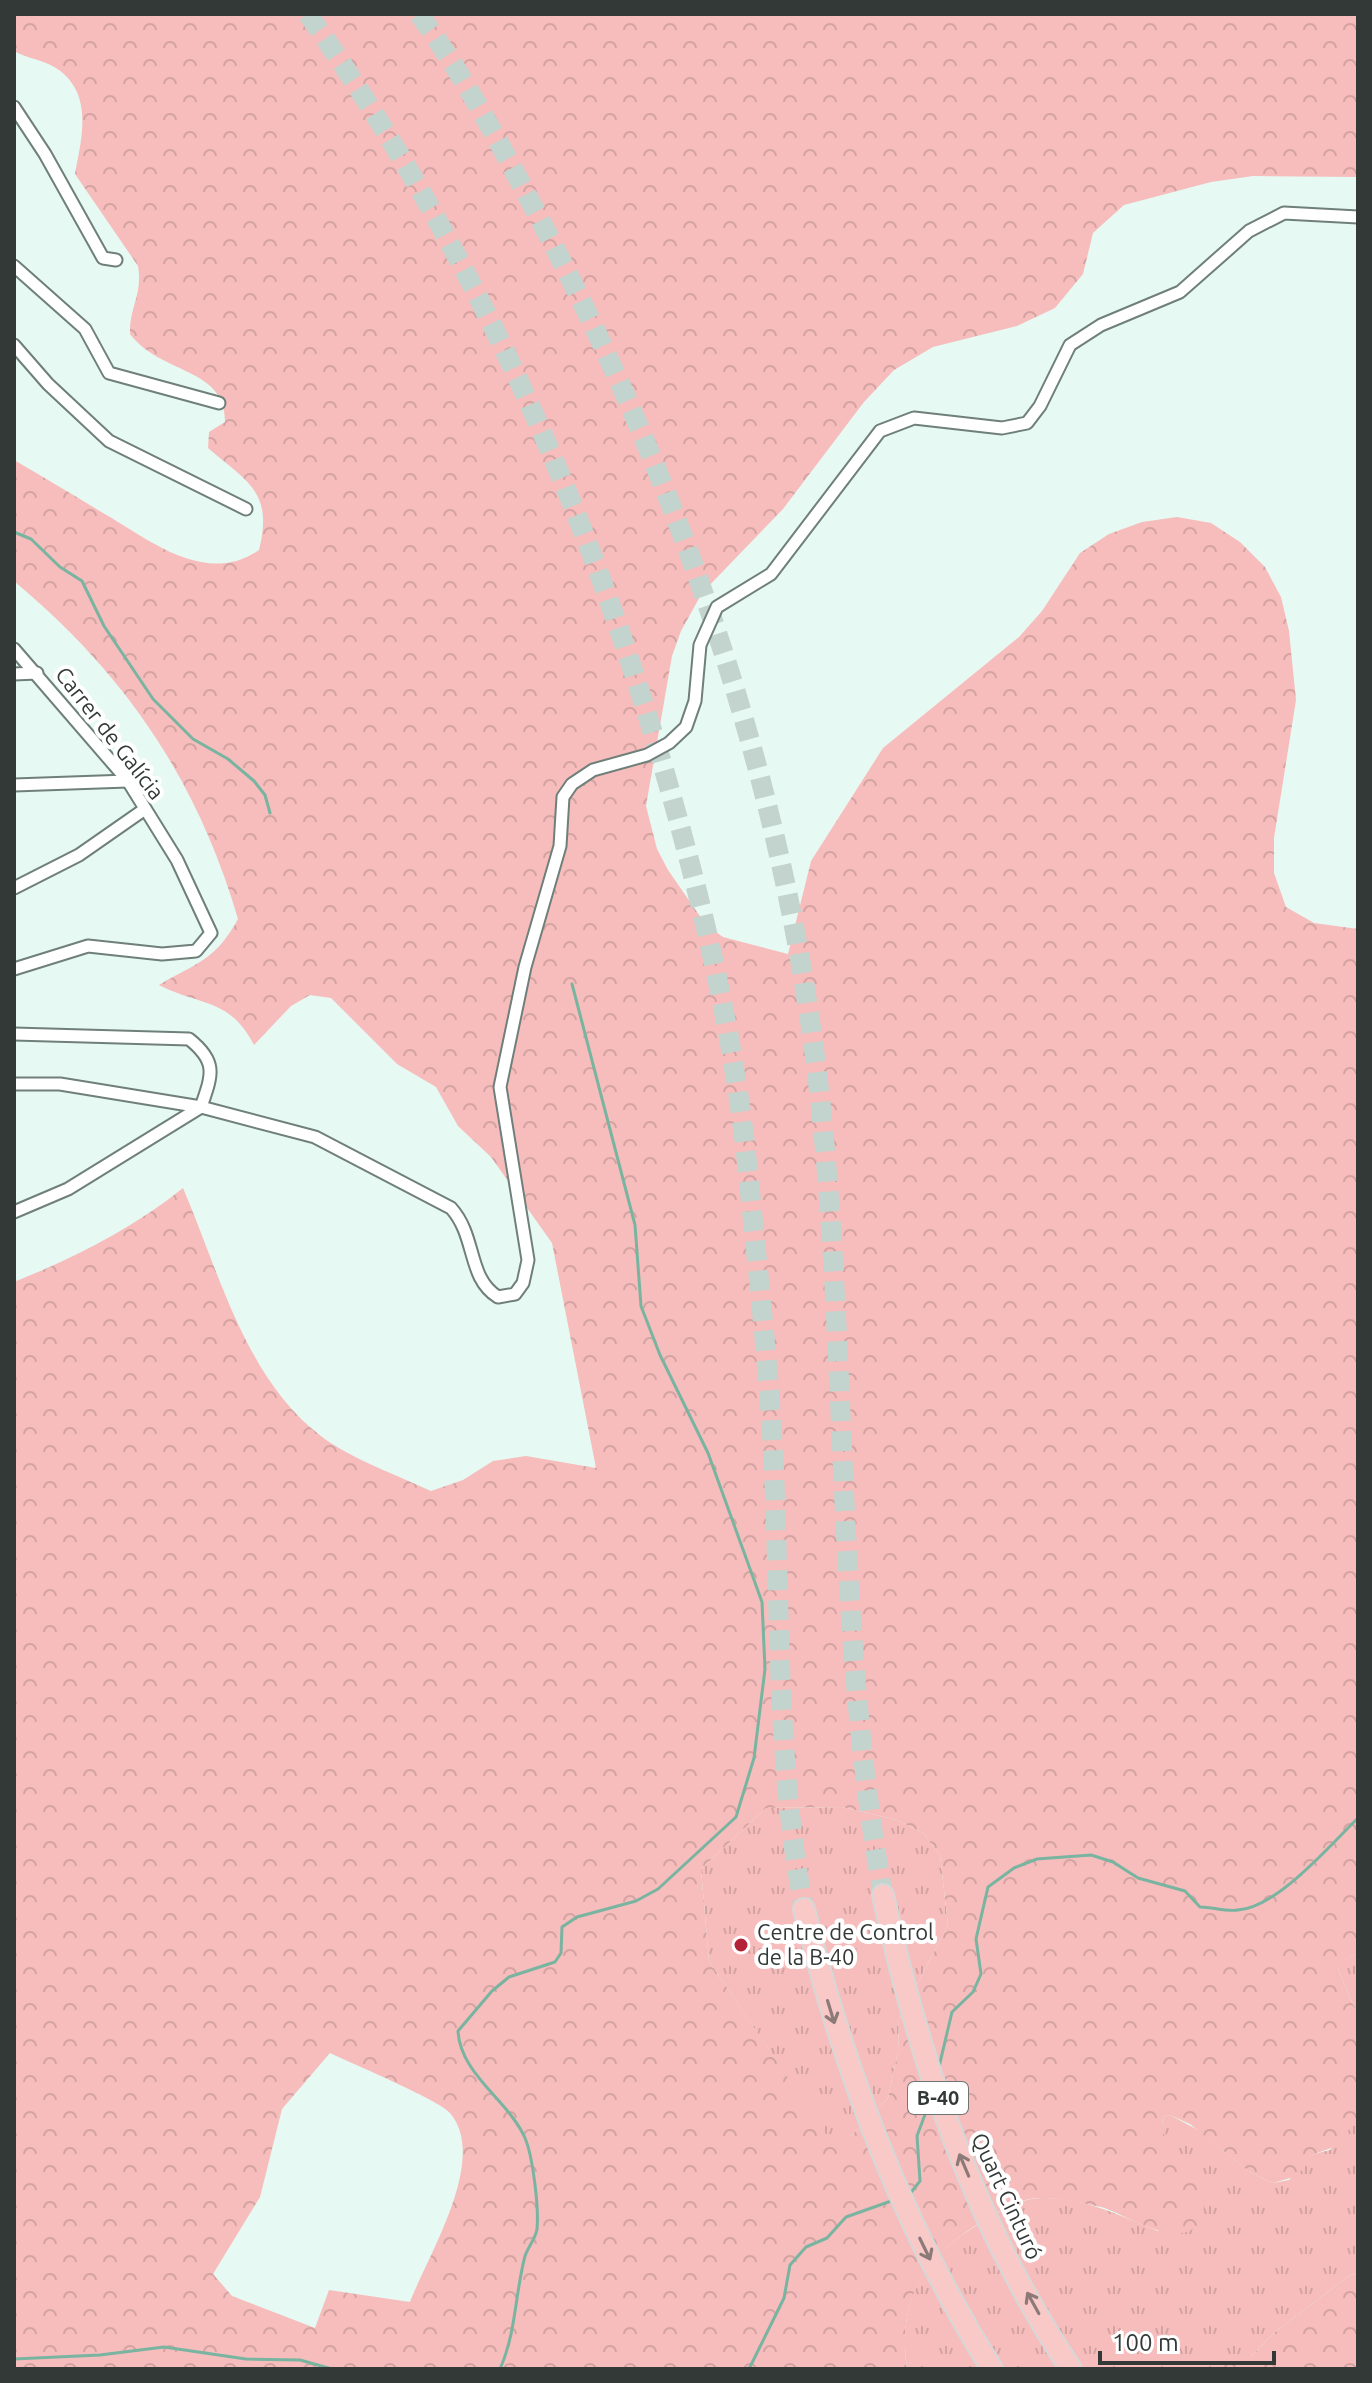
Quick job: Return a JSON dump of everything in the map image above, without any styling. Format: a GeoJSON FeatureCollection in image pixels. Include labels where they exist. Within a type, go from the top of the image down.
{"type":"FeatureCollection","features":[{"type":"Feature","properties":{"kind":"highway","name":"Quart Cinturó"},"geometry":{"type":"LineString","coordinates":[[883,1895],[896,1955],[936,2093],[997,2236],[1071,2369]]}},
{"type":"Feature","properties":{"kind":"highway"},"geometry":{"type":"LineString","coordinates":[[804,1909],[860,2101],[903,2204],[945,2289],[992,2369]]}},
{"type":"Feature","properties":{"kind":"street"},"geometry":{"type":"LineString","coordinates":[[14,107],[45,154],[103,258],[116,260]]}},
{"type":"Feature","properties":{"kind":"street"},"geometry":{"type":"LineString","coordinates":[[14,1084],[60,1084],[201,1107],[315,1137],[451,1208],[464,1223],[480,1280],[488,1291],[498,1297],[515,1294],[523,1283],[528,1260],[500,1087],[525,967],[557,858],[563,797],[572,784],[593,770],[647,755],[669,743],[686,727],[695,701],[700,645],[717,607],[771,574],[880,431],[914,418],[1002,428],[1027,423],[1040,406],[1070,345],[1101,325],[1180,292],[1249,231],[1284,213],[1358,217]]}},
{"type":"Feature","properties":{"kind":"street"},"geometry":{"type":"LineString","coordinates":[[14,266],[43,287],[85,329],[109,373],[219,403]]}},
{"type":"Feature","properties":{"kind":"street"},"geometry":{"type":"LineString","coordinates":[[14,345],[48,384],[109,441],[246,509]]}},
{"type":"Feature","properties":{"kind":"street","name":"Carrer de Galícia"},"geometry":{"type":"LineString","coordinates":[[14,649],[128,781],[177,860],[211,933],[196,951],[162,954],[88,946],[14,969]]}},
{"type":"Feature","properties":{"kind":"street"},"geometry":{"type":"LineString","coordinates":[[14,674],[37,673]]}},
{"type":"Feature","properties":{"kind":"street"},"geometry":{"type":"LineString","coordinates":[[14,785],[128,781]]}},
{"type":"Feature","properties":{"kind":"street"},"geometry":{"type":"LineString","coordinates":[[14,888],[79,855],[145,809]]}},
{"type":"Feature","properties":{"kind":"street"},"geometry":{"type":"LineString","coordinates":[[14,1034],[189,1039],[207,1053],[211,1077],[201,1107],[68,1189],[14,1212]]}},
{"type":"Feature","properties":{"kind":"green space"},"geometry":{"type":"Polygon","coordinates":[[[14,14],[1358,14],[1358,177],[1253,176],[1211,182],[1124,205],[1093,233],[1083,274],[1055,308],[1017,326],[933,347],[894,370],[864,402],[783,509],[702,593],[681,631],[672,656],[646,806],[657,849],[706,925],[723,937],[788,954],[811,861],[883,748],[1019,637],[1042,611],[1080,553],[1109,534],[1142,522],[1177,517],[1211,523],[1240,542],[1265,567],[1281,597],[1289,631],[1296,700],[1274,838],[1274,873],[1286,907],[1314,923],[1358,929],[1358,1953],[1342,1961],[1338,1969],[1358,2016],[1358,2117],[1337,2146],[1314,2154],[1297,2176],[1273,2183],[1251,2173],[1190,2124],[1170,2115],[1163,2117],[1163,2132],[1169,2146],[1202,2199],[1203,2212],[1197,2225],[1188,2232],[1163,2232],[1101,2207],[1055,2198],[1033,2198],[1012,2205],[946,2248],[920,2281],[911,2300],[907,2321],[907,2369],[14,2369],[14,1282],[102,1241],[144,1217],[183,1188],[237,1322],[254,1355],[295,1413],[332,1444],[431,1491],[463,1480],[493,1461],[526,1456],[596,1468],[552,1243],[491,1157],[458,1126],[436,1087],[397,1064],[331,998],[310,995],[291,1006],[254,1045],[245,1030],[224,1011],[159,985],[213,953],[238,919],[201,820],[152,732],[90,653],[14,581],[14,460],[156,545],[197,561],[217,564],[238,560],[259,550],[263,514],[259,500],[245,479],[208,448],[209,432],[225,422],[222,404],[215,391],[204,381],[143,347],[130,334],[139,285],[138,266],[75,174],[82,133],[77,92],[59,70],[14,51],[14,14]],[[842,1807],[766,1808],[701,1869],[709,1961],[832,2143],[852,2135],[888,2098],[898,2051],[899,2019],[948,1925],[940,1855],[923,1833],[897,1820],[842,1807]],[[330,2053],[282,2109],[260,2197],[213,2274],[232,2296],[315,2328],[329,2290],[410,2302],[451,2207],[463,2155],[460,2132],[450,2113],[443,2107],[330,2053]]]}},
{"type":"Feature","properties":{"kind":"green space"},"geometry":{"type":"Polygon","coordinates":[[[842,1807],[897,1820],[923,1833],[940,1855],[948,1925],[899,2019],[898,2051],[888,2098],[852,2135],[832,2144],[709,1961],[701,1869],[766,1808],[842,1807]]]}},
{"type":"Feature","properties":{"kind":"green space"},"geometry":{"type":"Polygon","coordinates":[[[1358,1953],[1358,2016],[1338,1969],[1341,1961],[1358,1953]]]}},
{"type":"Feature","properties":{"kind":"green space"},"geometry":{"type":"Polygon","coordinates":[[[1170,2115],[1198,2130],[1251,2173],[1273,2183],[1289,2180],[1314,2154],[1330,2150],[1358,2117],[1358,2273],[1350,2275],[1275,2332],[1251,2356],[1220,2369],[907,2369],[907,2320],[920,2280],[947,2248],[1006,2208],[1034,2198],[1072,2201],[1102,2208],[1158,2231],[1202,2204],[1192,2182],[1165,2141],[1163,2117],[1170,2115]]]}},
{"type":"Feature","properties":{"kind":"green space"},"geometry":{"type":"Polygon","coordinates":[[[1358,2273],[1358,2369],[1220,2369],[1212,2362],[1212,2354],[1251,2356],[1275,2332],[1350,2275],[1358,2273]]]}},
{"type":"Feature","properties":{"kind":"waterway"},"geometry":{"type":"LineString","coordinates":[[14,532],[31,539],[60,567],[82,581],[104,626],[153,699],[193,739],[228,759],[254,781],[265,795],[270,813]]}},
{"type":"Feature","properties":{"kind":"waterway"},"geometry":{"type":"LineString","coordinates":[[500,2369],[509,2342],[525,2256],[537,2229],[535,2183],[525,2138],[467,2061],[458,2031],[492,1991],[509,1977],[555,1962],[561,1953],[562,1927],[577,1917],[636,1901],[658,1889],[736,1817],[754,1758],[765,1669],[762,1602],[708,1453],[660,1355],[641,1306],[635,1225],[572,984]]}},
{"type":"Feature","properties":{"kind":"waterway"},"geometry":{"type":"LineString","coordinates":[[939,2067],[952,2012],[973,1992],[981,1974],[976,1939],[988,1887],[1014,1868],[1037,1859],[1091,1855],[1113,1862],[1138,1878],[1185,1891],[1200,1907],[1238,1910],[1270,1898],[1286,1887],[1358,1818]]}},
{"type":"Feature","properties":{"kind":"waterway"},"geometry":{"type":"LineString","coordinates":[[909,2195],[920,2181],[917,2136],[930,2101]]}},
{"type":"Feature","properties":{"kind":"waterway"},"geometry":{"type":"LineString","coordinates":[[749,2369],[784,2298],[790,2265],[806,2247],[827,2238],[846,2217],[894,2200]]}},
{"type":"Feature","properties":{"kind":"waterway"},"geometry":{"type":"LineString","coordinates":[[14,2359],[100,2355],[164,2347],[246,2359],[300,2360],[332,2369]]}},
{"type":"Feature","properties":{"kind":"tunnel"},"geometry":{"type":"LineString","coordinates":[[308,14],[422,194],[473,287],[519,382],[601,578],[636,678],[694,879],[727,1029],[749,1182],[773,1451],[788,1795],[804,1909]]}},
{"type":"Feature","properties":{"kind":"tunnel"},"geometry":{"type":"LineString","coordinates":[[419,14],[485,118],[596,331],[686,545],[724,655],[757,766],[784,879],[806,993],[821,1108],[857,1699],[883,1895]]}},
{"type":"Feature","properties":{"kind":"place","name":"Centre de Control de la B-40"},"geometry":{"type":"Point","coordinates":[741,1945]}}]}
